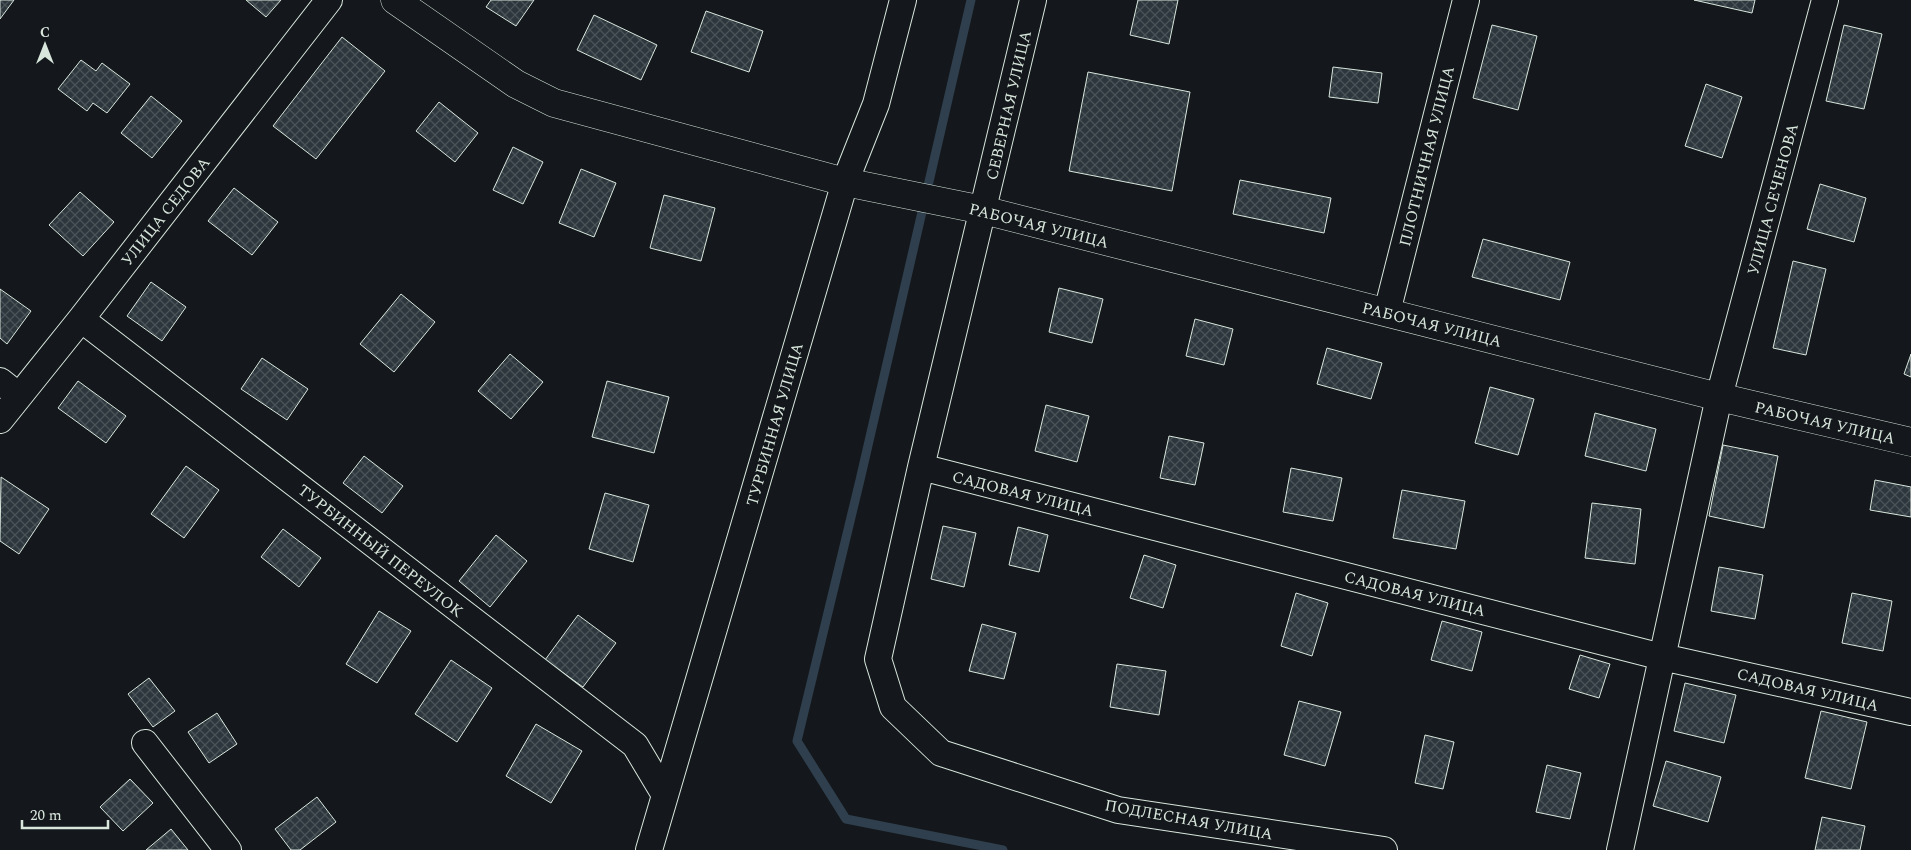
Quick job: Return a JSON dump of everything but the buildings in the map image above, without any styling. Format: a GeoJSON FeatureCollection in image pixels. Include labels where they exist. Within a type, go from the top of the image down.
{"type":"FeatureCollection","features":[{"type":"Feature","properties":{"kind":"street","name":"УЛИЦА СЕДОВА"},"geometry":{"type":"LineString","coordinates":[[0,420],[9,388],[81,319],[329,0]]}},
{"type":"Feature","properties":{"kind":"street","name":"РАБОЧАЯ УЛИЦА"},"geometry":{"type":"LineString","coordinates":[[394,0],[516,84],[554,103],[845,182],[983,210],[1719,398],[1911,442]]}},
{"type":"Feature","properties":{"kind":"street","name":"ТУРБИННАЯ УЛИЦА"},"geometry":{"type":"LineString","coordinates":[[649,850],[845,182],[876,104],[903,0]]}},
{"type":"Feature","properties":{"kind":"street","name":"СЕВЕРНАЯ УЛИЦА"},"geometry":{"type":"LineString","coordinates":[[941,753],[893,708],[878,658],[921,467],[1033,0]]}},
{"type":"Feature","properties":{"kind":"street","name":"ПЛОТНИЧНАЯ УЛИЦА"},"geometry":{"type":"LineString","coordinates":[[1387,312],[1466,0]]}},
{"type":"Feature","properties":{"kind":"street","name":"УЛИЦА СЕЧЕНОВА"},"geometry":{"type":"LineString","coordinates":[[1620,850],[1719,398],[1825,0]]}},
{"type":"Feature","properties":{"kind":"street","name":"ТУРБИННЫЙ ПЕРЕУЛОК"},"geometry":{"type":"LineString","coordinates":[[81,319],[635,745],[665,795]]}},
{"type":"Feature","properties":{"kind":"street","name":"САДОВАЯ УЛИЦА"},"geometry":{"type":"LineString","coordinates":[[921,467],[1662,657],[1911,712]]}},
{"type":"Feature","properties":{"kind":"street"},"geometry":{"type":"LineString","coordinates":[[146,742],[228,850]]}},
{"type":"Feature","properties":{"kind":"street","name":"ПОДЛЕСНАЯ УЛИЦА"},"geometry":{"type":"LineString","coordinates":[[941,753],[1118,810],[1384,850]]}},
{"type":"Feature","properties":{"kind":"waterway"},"geometry":{"type":"LineString","coordinates":[[971,0],[860,480],[797,741],[846,819],[1003,850]]}}]}
